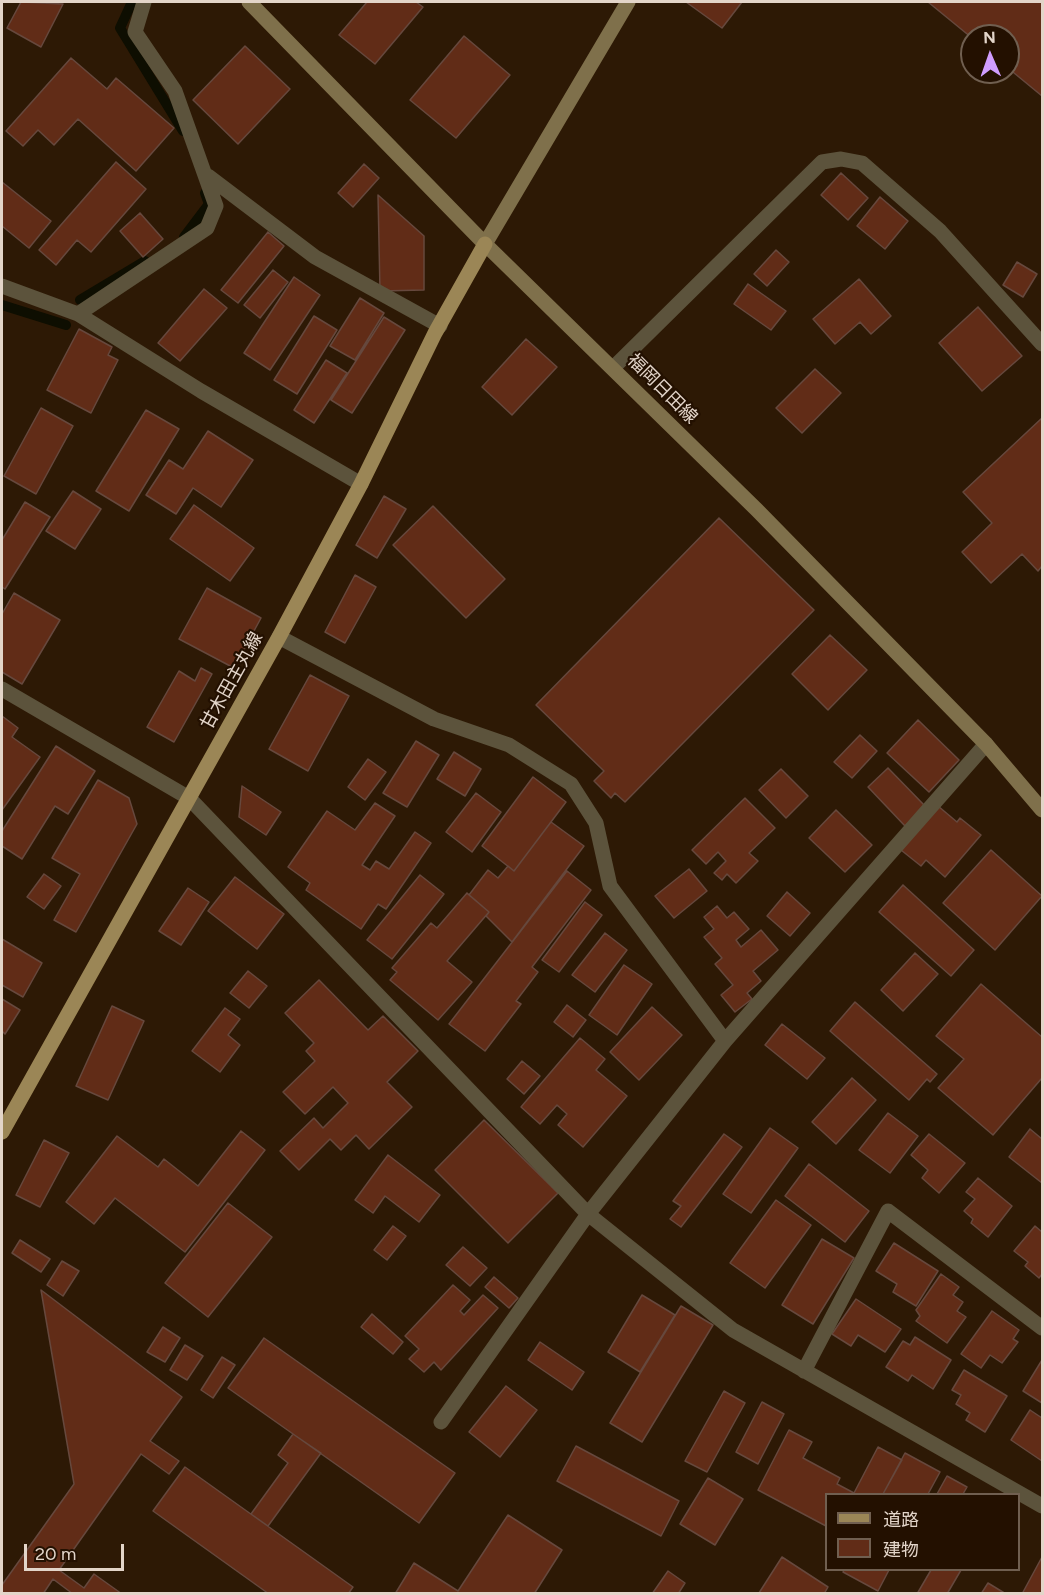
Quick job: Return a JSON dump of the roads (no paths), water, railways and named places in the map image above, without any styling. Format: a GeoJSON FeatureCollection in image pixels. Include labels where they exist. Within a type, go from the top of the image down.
{"type":"FeatureCollection","features":[{"type":"Feature","properties":{"kind":"main road","name":"福岡日田線"},"geometry":{"type":"LineString","coordinates":[[249,2],[485,243],[613,368],[986,744],[1042,810]]}},
{"type":"Feature","properties":{"kind":"main road"},"geometry":{"type":"LineString","coordinates":[[485,243],[628,2]]}},
{"type":"Feature","properties":{"kind":"main road","name":"甘木田主丸線"},"geometry":{"type":"LineString","coordinates":[[2,1132],[279,637],[485,243]]}},
{"type":"Feature","properties":{"kind":"street"},"geometry":{"type":"LineString","coordinates":[[78,314],[207,228],[216,206],[208,176],[175,91],[135,32],[144,2]]}},
{"type":"Feature","properties":{"kind":"street"},"geometry":{"type":"LineString","coordinates":[[613,368],[822,162],[841,159],[862,163],[940,231],[1042,344]]}},
{"type":"Feature","properties":{"kind":"street"},"geometry":{"type":"LineString","coordinates":[[208,176],[315,257],[440,326]]}},
{"type":"Feature","properties":{"kind":"street"},"geometry":{"type":"LineString","coordinates":[[2,286],[78,314],[201,391],[361,484]]}},
{"type":"Feature","properties":{"kind":"street"},"geometry":{"type":"LineString","coordinates":[[279,637],[434,719],[509,745],[571,784],[596,823],[610,886],[725,1041]]}},
{"type":"Feature","properties":{"kind":"street"},"geometry":{"type":"LineString","coordinates":[[2,689],[189,798],[588,1214],[733,1330],[1019,1493]]}},
{"type":"Feature","properties":{"kind":"street"},"geometry":{"type":"LineString","coordinates":[[441,1422],[588,1214],[725,1041],[986,744]]}},
{"type":"Feature","properties":{"kind":"street"},"geometry":{"type":"LineString","coordinates":[[804,1371],[888,1211],[1042,1328]]}},
{"type":"Feature","properties":{"kind":"street"},"geometry":{"type":"LineString","coordinates":[[1020,1494],[1042,1506]]}},
{"type":"Feature","properties":{"kind":"waterway"},"geometry":{"type":"LineString","coordinates":[[132,2],[120,28],[183,131]]}},
{"type":"Feature","properties":{"kind":"waterway"},"geometry":{"type":"LineString","coordinates":[[184,237],[209,204],[205,193]]}},
{"type":"Feature","properties":{"kind":"waterway"},"geometry":{"type":"LineString","coordinates":[[80,300],[145,261]]}},
{"type":"Feature","properties":{"kind":"waterway"},"geometry":{"type":"LineString","coordinates":[[2,305],[66,325]]}}]}
